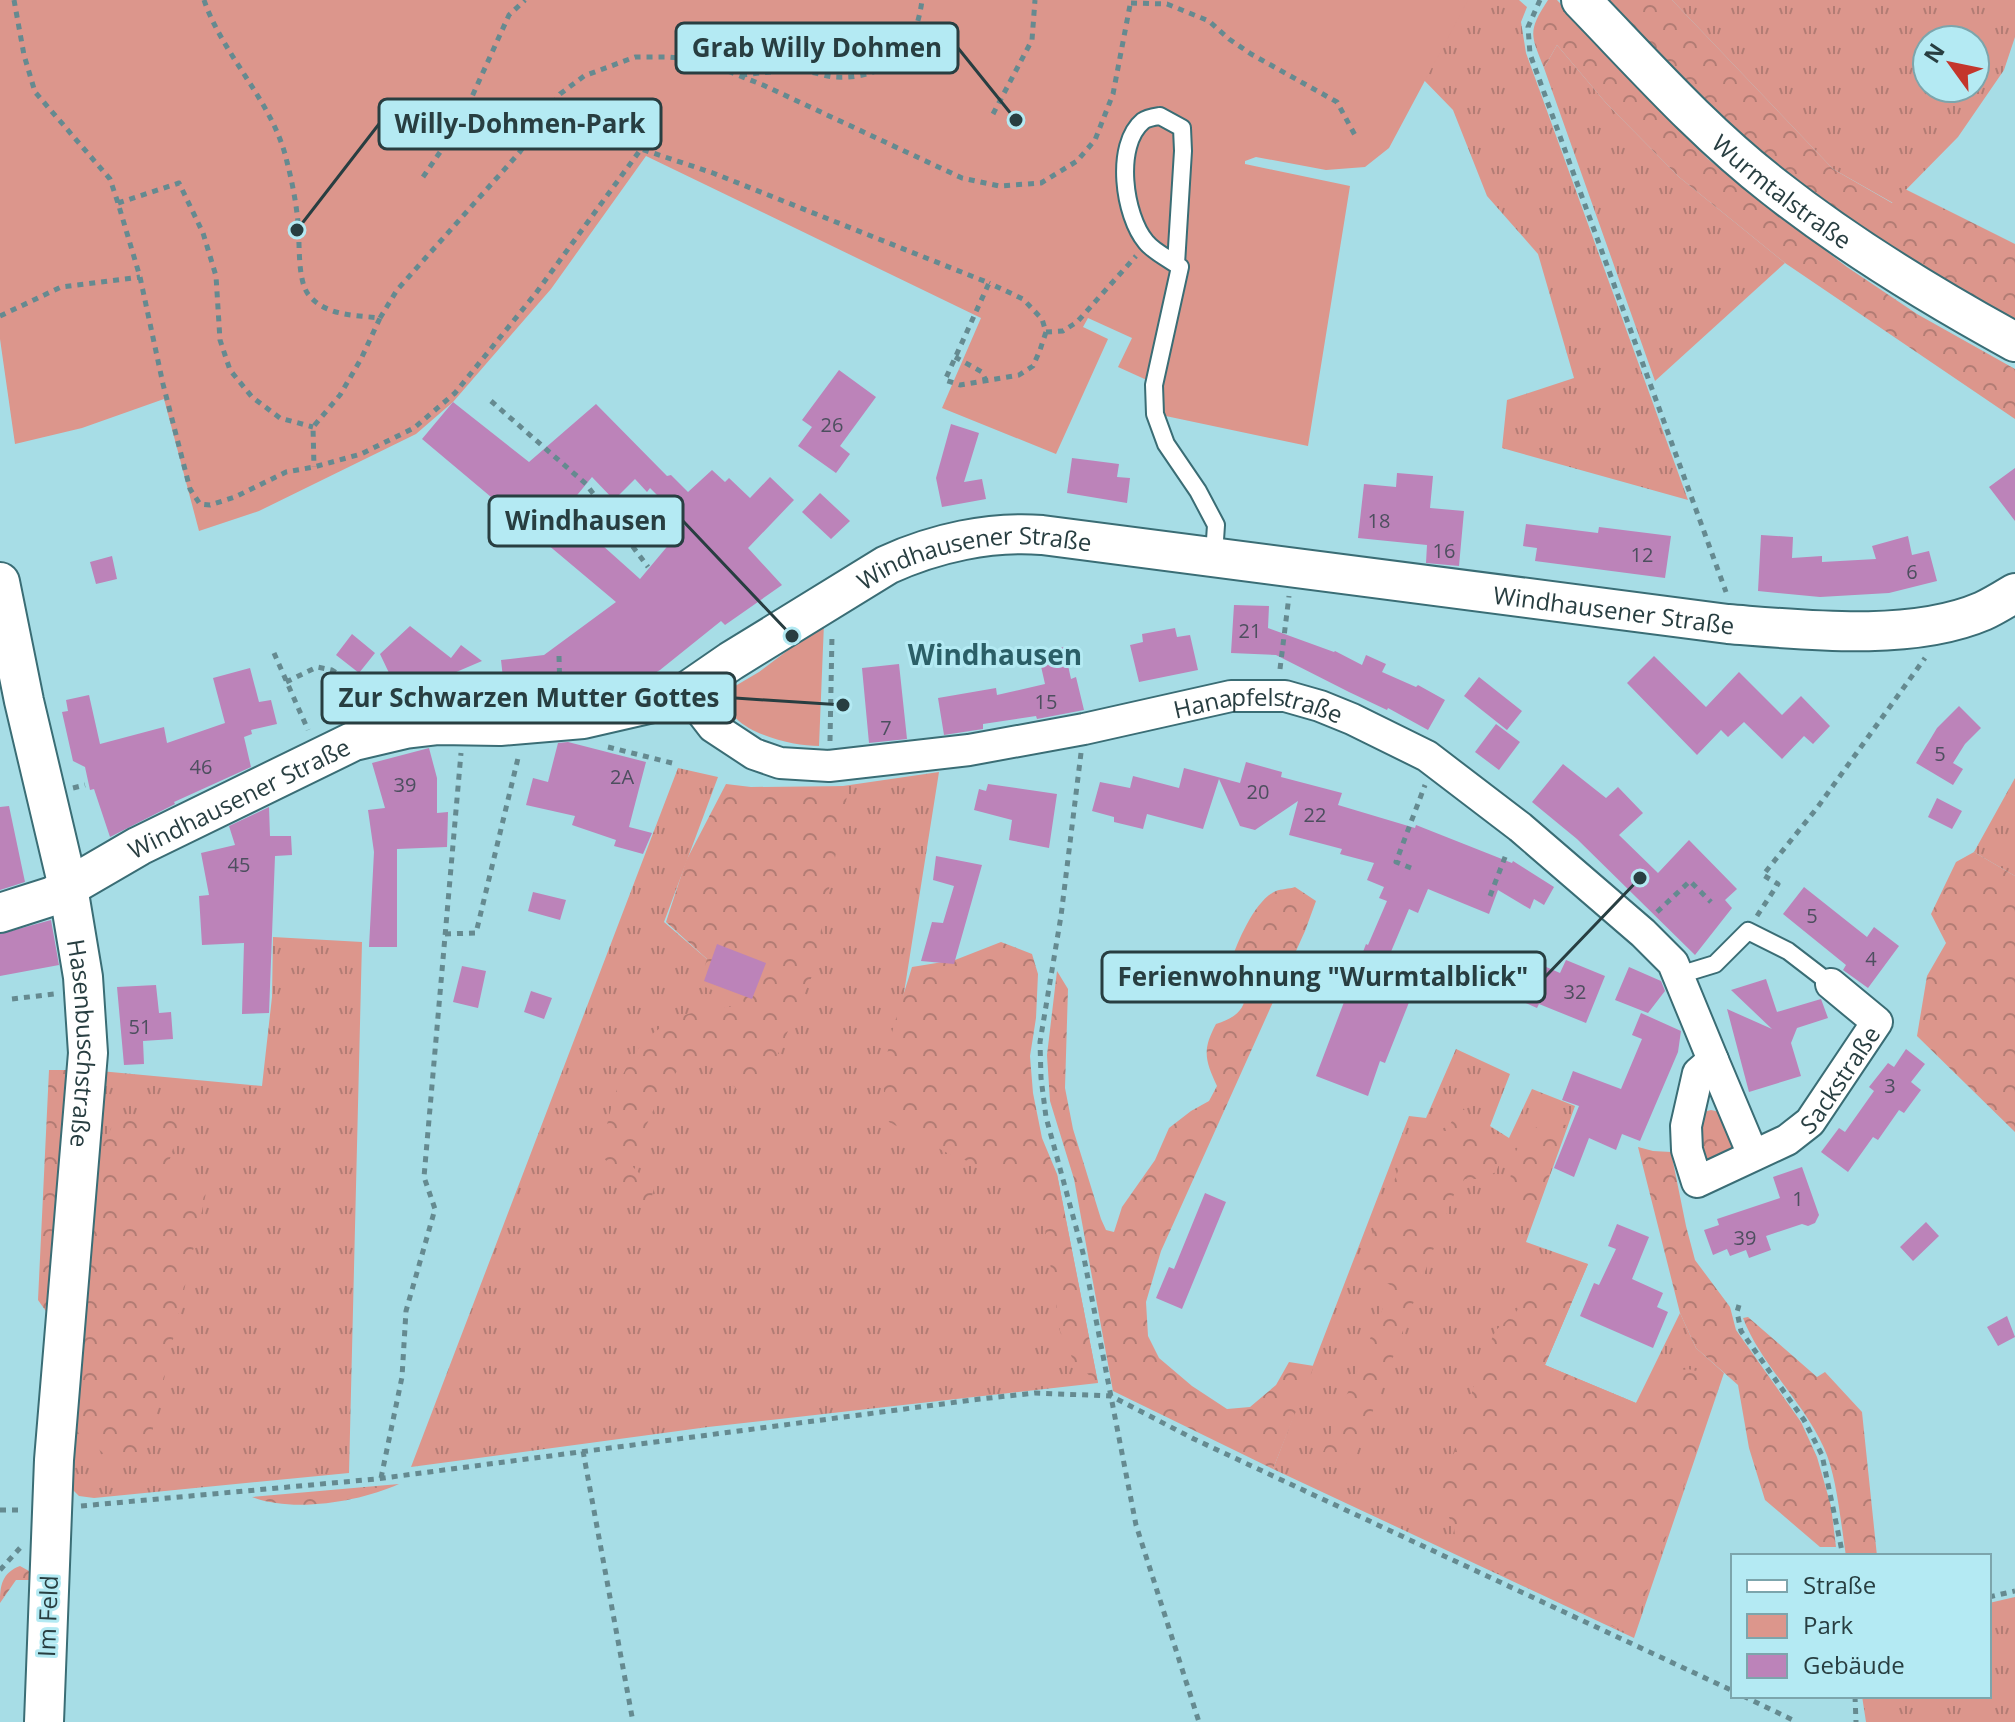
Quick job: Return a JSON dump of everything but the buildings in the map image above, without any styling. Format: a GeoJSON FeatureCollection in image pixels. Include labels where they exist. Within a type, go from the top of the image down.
{"type":"FeatureCollection","features":[{"type":"Feature","properties":{"kind":"street","name":"Wurmtalstraße"},"geometry":{"type":"LineString","coordinates":[[1581,0],[1709,132],[1773,187],[1896,274],[2015,342]]}},
{"type":"Feature","properties":{"kind":"street","name":"Windhausener Straße"},"geometry":{"type":"LineString","coordinates":[[0,913],[53,896],[139,846],[354,741],[405,729],[583,719],[686,692],[855,583],[909,554],[977,537],[1012,533],[1214,555],[1728,624],[1879,632],[1929,626],[1982,612],[2015,593]]}},
{"type":"Feature","properties":{"kind":"street","name":"Hasenbuschstraße"},"geometry":{"type":"LineString","coordinates":[[0,582],[39,768],[68,887],[84,991],[88,1053],[51,1510]]}},
{"type":"Feature","properties":{"kind":"street","name":"Hanapfelstraße"},"geometry":{"type":"LineString","coordinates":[[686,692],[713,727],[754,754],[780,763],[829,766],[969,750],[1084,729],[1231,696],[1285,696],[1352,719],[1427,756],[1520,827],[1673,963],[1753,1155]]}},
{"type":"Feature","properties":{"kind":"street","name":"Sackstraße"},"geometry":{"type":"LineString","coordinates":[[1753,1155],[1787,1140],[1810,1122],[1877,1022],[1831,984]]}},
{"type":"Feature","properties":{"kind":"street"},"geometry":{"type":"LineString","coordinates":[[1713,1060],[1698,1073],[1686,1126],[1687,1150],[1697,1182],[1753,1155]]}},
{"type":"Feature","properties":{"kind":"street","name":"Im Feld"},"geometry":{"type":"LineString","coordinates":[[44,1722],[51,1510]]}},
{"type":"Feature","properties":{"kind":"lane"},"geometry":{"type":"LineString","coordinates":[[1176,264],[1182,128],[1160,116],[1144,119],[1130,138],[1124,172],[1129,203],[1140,232],[1147,243],[1180,267],[1154,385],[1155,414],[1166,444],[1198,491],[1216,525],[1214,555]]}},
{"type":"Feature","properties":{"kind":"lane","name":"Sackstraße"},"geometry":{"type":"LineString","coordinates":[[1679,975],[1715,964],[1748,931],[1788,951],[1831,984]]}},
{"type":"Feature","properties":{"kind":"path"},"geometry":{"type":"LineString","coordinates":[[14,0],[24,55],[35,92],[110,179],[140,277],[175,436],[190,489],[200,504],[210,505],[286,472],[361,454],[414,428],[455,393],[536,293],[641,149],[713,173],[989,283],[1023,299],[1042,319],[1046,332],[1033,366],[1019,375],[960,385],[945,380],[989,283]]}},
{"type":"Feature","properties":{"kind":"path"},"geometry":{"type":"LineString","coordinates":[[204,0],[211,20],[267,114],[287,159],[298,222],[304,290],[315,303],[330,312],[380,318]]}},
{"type":"Feature","properties":{"kind":"path"},"geometry":{"type":"LineString","coordinates":[[423,177],[460,123],[509,15],[525,0]]}},
{"type":"Feature","properties":{"kind":"path"},"geometry":{"type":"LineString","coordinates":[[740,75],[775,71],[805,71],[836,77],[871,73],[894,63],[911,41],[920,19],[922,0]]}},
{"type":"Feature","properties":{"kind":"path"},"geometry":{"type":"LineString","coordinates":[[993,114],[1032,40],[1035,0]]}},
{"type":"Feature","properties":{"kind":"path"},"geometry":{"type":"LineString","coordinates":[[1540,0],[1528,27],[1530,54],[1731,606],[1728,624]]}},
{"type":"Feature","properties":{"kind":"path"},"geometry":{"type":"LineString","coordinates":[[314,467],[313,427],[340,395],[397,290],[519,153],[560,94],[584,76],[635,57],[700,60],[740,75],[962,178],[999,186],[1041,183],[1077,161],[1095,140],[1113,94],[1131,1],[1167,4],[1209,21],[1251,54],[1337,102],[1356,137]]}},
{"type":"Feature","properties":{"kind":"path"},"geometry":{"type":"LineString","coordinates":[[118,203],[179,183],[203,233],[216,276],[220,340],[230,370],[252,397],[280,418],[313,427]]}},
{"type":"Feature","properties":{"kind":"path"},"geometry":{"type":"LineString","coordinates":[[1046,332],[1063,331],[1077,322],[1128,265]]}},
{"type":"Feature","properties":{"kind":"path"},"geometry":{"type":"LineString","coordinates":[[0,316],[61,287],[140,277]]}},
{"type":"Feature","properties":{"kind":"path"},"geometry":{"type":"LineString","coordinates":[[955,357],[982,372],[986,381]]}},
{"type":"Feature","properties":{"kind":"path"},"geometry":{"type":"LineString","coordinates":[[491,401],[586,484],[648,567]]}},
{"type":"Feature","properties":{"kind":"path"},"geometry":{"type":"LineString","coordinates":[[826,601],[832,612],[829,766]]}},
{"type":"Feature","properties":{"kind":"path"},"geometry":{"type":"LineString","coordinates":[[1283,649],[1288,606]]}},
{"type":"Feature","properties":{"kind":"path"},"geometry":{"type":"LineString","coordinates":[[1764,905],[1778,884],[1763,875],[1817,808],[1935,644],[1929,626]]}},
{"type":"Feature","properties":{"kind":"path"},"geometry":{"type":"LineString","coordinates":[[274,653],[320,757]]}},
{"type":"Feature","properties":{"kind":"path"},"geometry":{"type":"LineString","coordinates":[[286,682],[317,667],[332,670],[356,685]]}},
{"type":"Feature","properties":{"kind":"path"},"geometry":{"type":"LineString","coordinates":[[445,934],[476,933],[521,745],[523,723]]}},
{"type":"Feature","properties":{"kind":"path"},"geometry":{"type":"LineString","coordinates":[[381,1478],[402,1377],[406,1311],[435,1209],[424,1177],[463,724]]}},
{"type":"Feature","properties":{"kind":"path"},"geometry":{"type":"LineString","coordinates":[[1084,729],[1061,916],[1040,1042],[1041,1078],[1046,1117],[1083,1253],[1136,1525],[1199,1722]]}},
{"type":"Feature","properties":{"kind":"path"},"geometry":{"type":"LineString","coordinates":[[595,743],[676,764]]}},
{"type":"Feature","properties":{"kind":"path"},"geometry":{"type":"LineString","coordinates":[[1411,868],[1396,862],[1427,780],[1438,765]]}},
{"type":"Feature","properties":{"kind":"path"},"geometry":{"type":"LineString","coordinates":[[1490,896],[1512,839],[1520,827]]}},
{"type":"Feature","properties":{"kind":"path"},"geometry":{"type":"LineString","coordinates":[[1639,930],[1690,881],[1711,902]]}},
{"type":"Feature","properties":{"kind":"path"},"geometry":{"type":"LineString","coordinates":[[12,999],[84,991]]}},
{"type":"Feature","properties":{"kind":"path"},"geometry":{"type":"LineString","coordinates":[[1739,1305],[1737,1312],[1741,1331],[1804,1420],[1822,1455],[1843,1554]]}},
{"type":"Feature","properties":{"kind":"path"},"geometry":{"type":"LineString","coordinates":[[51,1510],[381,1478],[1035,1393],[1111,1396],[1194,1439],[1731,1690]]}},
{"type":"Feature","properties":{"kind":"path"},"geometry":{"type":"LineString","coordinates":[[583,1451],[633,1722]]}},
{"type":"Feature","properties":{"kind":"path"},"geometry":{"type":"LineString","coordinates":[[0,1570],[11,1554]]}},
{"type":"Feature","properties":{"kind":"path"},"geometry":{"type":"LineString","coordinates":[[1991,1597],[2015,1591]]}},
{"type":"Feature","properties":{"kind":"path"},"geometry":{"type":"LineString","coordinates":[[1747,1698],[1797,1722]]}},
{"type":"Feature","properties":{"kind":"path"},"geometry":{"type":"LineString","coordinates":[[1855,1698],[1856,1722]]}},
{"type":"Feature","properties":{"kind":"green space"},"geometry":{"type":"Polygon","coordinates":[[[0,0],[1468,0],[1389,148],[1365,167],[1326,170],[1256,157],[1245,161],[1245,164],[1350,186],[1308,446],[1161,415],[1160,386],[1118,367],[1132,338],[1088,318],[1083,327],[1108,339],[1056,454],[942,408],[981,318],[646,156],[551,289],[453,402],[416,434],[259,511],[199,531],[164,399],[82,428],[15,444],[0,339],[0,0]]]}},
{"type":"Feature","properties":{"kind":"green space"},"geometry":{"type":"Polygon","coordinates":[[[1406,0],[1519,0],[1527,7],[1521,22],[1526,53],[1688,500],[1502,448],[1507,400],[1574,378],[1538,254],[1487,196],[1453,110],[1384,39],[1406,0]]]}},
{"type":"Feature","properties":{"kind":"green space"},"geometry":{"type":"Polygon","coordinates":[[[1548,0],[1557,0],[1708,159],[1756,197],[1847,267],[1917,314],[2015,369],[2015,419],[1785,263],[1679,177],[1606,103],[1557,45],[1544,68],[1533,34],[1548,0]]]}},
{"type":"Feature","properties":{"kind":"green space"},"geometry":{"type":"Polygon","coordinates":[[[1599,0],[1672,0],[1833,169],[1892,203],[1905,189],[2015,244],[2015,321],[1920,272],[1738,143],[1599,0]]]}},
{"type":"Feature","properties":{"kind":"green space"},"geometry":{"type":"Polygon","coordinates":[[[1672,0],[2015,0],[2015,37],[2004,70],[1991,89],[1991,24],[1911,24],[1911,104],[1981,104],[1958,137],[1893,203],[1833,169],[1672,0]]]}},
{"type":"Feature","properties":{"kind":"green space"},"geometry":{"type":"Polygon","coordinates":[[[1557,45],[1606,103],[1679,177],[1785,263],[1655,381],[1544,68],[1557,45]]]}},
{"type":"Feature","properties":{"kind":"green space"},"geometry":{"type":"Polygon","coordinates":[[[824,623],[819,746],[775,739],[746,726],[734,716],[727,705],[725,692],[759,672],[824,623]]]}},
{"type":"Feature","properties":{"kind":"green space"},"geometry":{"type":"Polygon","coordinates":[[[678,768],[718,777],[664,922],[708,960],[836,787],[939,772],[887,1100],[1057,1174],[1098,1383],[708,1427],[411,1467],[678,768]]]}},
{"type":"Feature","properties":{"kind":"green space"},"geometry":{"type":"Polygon","coordinates":[[[2015,778],[2015,876],[1974,852],[2015,778]]]}},
{"type":"Feature","properties":{"kind":"green space"},"geometry":{"type":"Polygon","coordinates":[[[726,784],[751,787],[849,786],[812,976],[761,1093],[743,1095],[704,1057],[679,1068],[658,1100],[629,1163],[654,1188],[652,1196],[644,1201],[636,1200],[601,1154],[625,1070],[649,1037],[666,1024],[695,1012],[750,1004],[699,985],[707,959],[666,922],[686,861],[726,784]]]}},
{"type":"Feature","properties":{"kind":"green space"},"geometry":{"type":"Polygon","coordinates":[[[1974,852],[2015,876],[2015,1132],[1917,1036],[1927,976],[1946,943],[1931,914],[1956,862],[1974,852]]]}},
{"type":"Feature","properties":{"kind":"green space"},"geometry":{"type":"Polygon","coordinates":[[[1295,887],[1316,901],[1161,1251],[1146,1302],[1148,1336],[1159,1358],[1192,1386],[1227,1409],[1250,1407],[1276,1385],[1289,1362],[1314,1366],[1273,1469],[1113,1391],[1074,1179],[1050,1101],[1047,1055],[1057,971],[1068,989],[1065,1088],[1073,1129],[1101,1219],[1106,1230],[1114,1232],[1122,1207],[1155,1160],[1169,1128],[1209,1101],[1217,1086],[1208,1062],[1207,1048],[1216,1024],[1237,1013],[1245,999],[1242,981],[1231,961],[1248,922],[1268,896],[1278,890],[1295,887]]]}},
{"type":"Feature","properties":{"kind":"green space"},"geometry":{"type":"Polygon","coordinates":[[[273,937],[362,942],[349,1473],[94,1498],[79,1496],[70,1487],[100,1071],[262,1086],[272,997],[273,937]]]}},
{"type":"Feature","properties":{"kind":"green space"},"geometry":{"type":"Polygon","coordinates":[[[1001,942],[1032,954],[1038,974],[1030,1056],[1033,1093],[1042,1138],[1057,1174],[1098,1383],[1074,1362],[1060,1331],[1042,1207],[1020,1180],[951,1155],[889,1122],[884,1084],[886,1064],[894,1024],[912,967],[955,960],[1001,942]]]}},
{"type":"Feature","properties":{"kind":"green space"},"geometry":{"type":"Polygon","coordinates":[[[1456,1049],[1510,1074],[1490,1126],[1509,1138],[1532,1089],[1575,1106],[1526,1242],[1588,1264],[1545,1365],[1636,1403],[1680,1313],[1696,1348],[1724,1373],[1634,1638],[1273,1469],[1409,1116],[1426,1118],[1456,1049]]]}},
{"type":"Feature","properties":{"kind":"green space"},"geometry":{"type":"Polygon","coordinates":[[[49,1070],[76,1070],[50,1317],[38,1300],[49,1070]]]}},
{"type":"Feature","properties":{"kind":"green space"},"geometry":{"type":"Polygon","coordinates":[[[1461,1106],[1497,1145],[1502,1157],[1496,1172],[1481,1179],[1465,1179],[1456,1189],[1356,1456],[1338,1467],[1318,1464],[1392,1286],[1360,1267],[1415,1128],[1446,1131],[1461,1106]]]}},
{"type":"Feature","properties":{"kind":"green space"},"geometry":{"type":"Polygon","coordinates":[[[167,1112],[180,1125],[166,1172],[178,1185],[206,1193],[149,1446],[129,1465],[108,1457],[67,1423],[94,1135],[108,1135],[116,1118],[167,1112]]]}},
{"type":"Feature","properties":{"kind":"green space"},"geometry":{"type":"Polygon","coordinates":[[[1703,1112],[1720,1112],[1735,1150],[1705,1162],[1693,1127],[1703,1112]]]}},
{"type":"Feature","properties":{"kind":"green space"},"geometry":{"type":"Polygon","coordinates":[[[1545,1124],[1567,1125],[1538,1207],[1527,1209],[1516,1202],[1510,1185],[1512,1158],[1528,1131],[1545,1124]]]}},
{"type":"Feature","properties":{"kind":"green space"},"geometry":{"type":"Polygon","coordinates":[[[1638,1147],[1671,1152],[1695,1260],[1730,1307],[1736,1330],[1801,1422],[1817,1457],[1831,1506],[1836,1547],[1820,1547],[1765,1500],[1749,1448],[1738,1385],[1696,1348],[1680,1313],[1638,1147]]]}},
{"type":"Feature","properties":{"kind":"green space"},"geometry":{"type":"Polygon","coordinates":[[[1559,1259],[1588,1264],[1545,1365],[1636,1403],[1663,1374],[1688,1369],[1722,1377],[1632,1635],[1457,1554],[1454,1527],[1437,1494],[1463,1432],[1477,1370],[1496,1330],[1516,1312],[1540,1270],[1559,1259]]]}},
{"type":"Feature","properties":{"kind":"green space"},"geometry":{"type":"Polygon","coordinates":[[[1748,1317],[1817,1377],[1825,1372],[1862,1412],[1877,1554],[1846,1554],[1835,1486],[1824,1448],[1805,1414],[1760,1352],[1743,1318],[1748,1317]]]}},
{"type":"Feature","properties":{"kind":"green space"},"geometry":{"type":"Polygon","coordinates":[[[399,1484],[365,1496],[306,1505],[268,1502],[252,1497],[399,1484]]]}},
{"type":"Feature","properties":{"kind":"green space"},"geometry":{"type":"Polygon","coordinates":[[[20,1566],[29,1571],[33,1580],[16,1580],[0,1603],[3,1580],[20,1566]]]}},
{"type":"Feature","properties":{"kind":"green space"},"geometry":{"type":"Polygon","coordinates":[[[2015,1597],[2015,1722],[1866,1722],[1862,1698],[1991,1698],[1991,1603],[2015,1597]]]}},
{"type":"Feature","properties":{"kind":"place","name":"Grab Willy Dohmen"},"geometry":{"type":"Point","coordinates":[1016,120]}},
{"type":"Feature","properties":{"kind":"place","name":"Willy-Dohmen-Park"},"geometry":{"type":"Point","coordinates":[297,230]}},
{"type":"Feature","properties":{"kind":"place","name":"Windhausen"},"geometry":{"type":"Point","coordinates":[792,636]}},
{"type":"Feature","properties":{"kind":"place","name":"Zur Schwarzen Mutter Gottes"},"geometry":{"type":"Point","coordinates":[843,705]}},
{"type":"Feature","properties":{"kind":"place","name":"Ferienwohnung \"Wurmtalblick\""},"geometry":{"type":"Point","coordinates":[1640,878]}},
{"type":"Feature","properties":{"kind":"district","name":"Windhausen"},"geometry":{"type":"Point","coordinates":[995,654]}}]}
